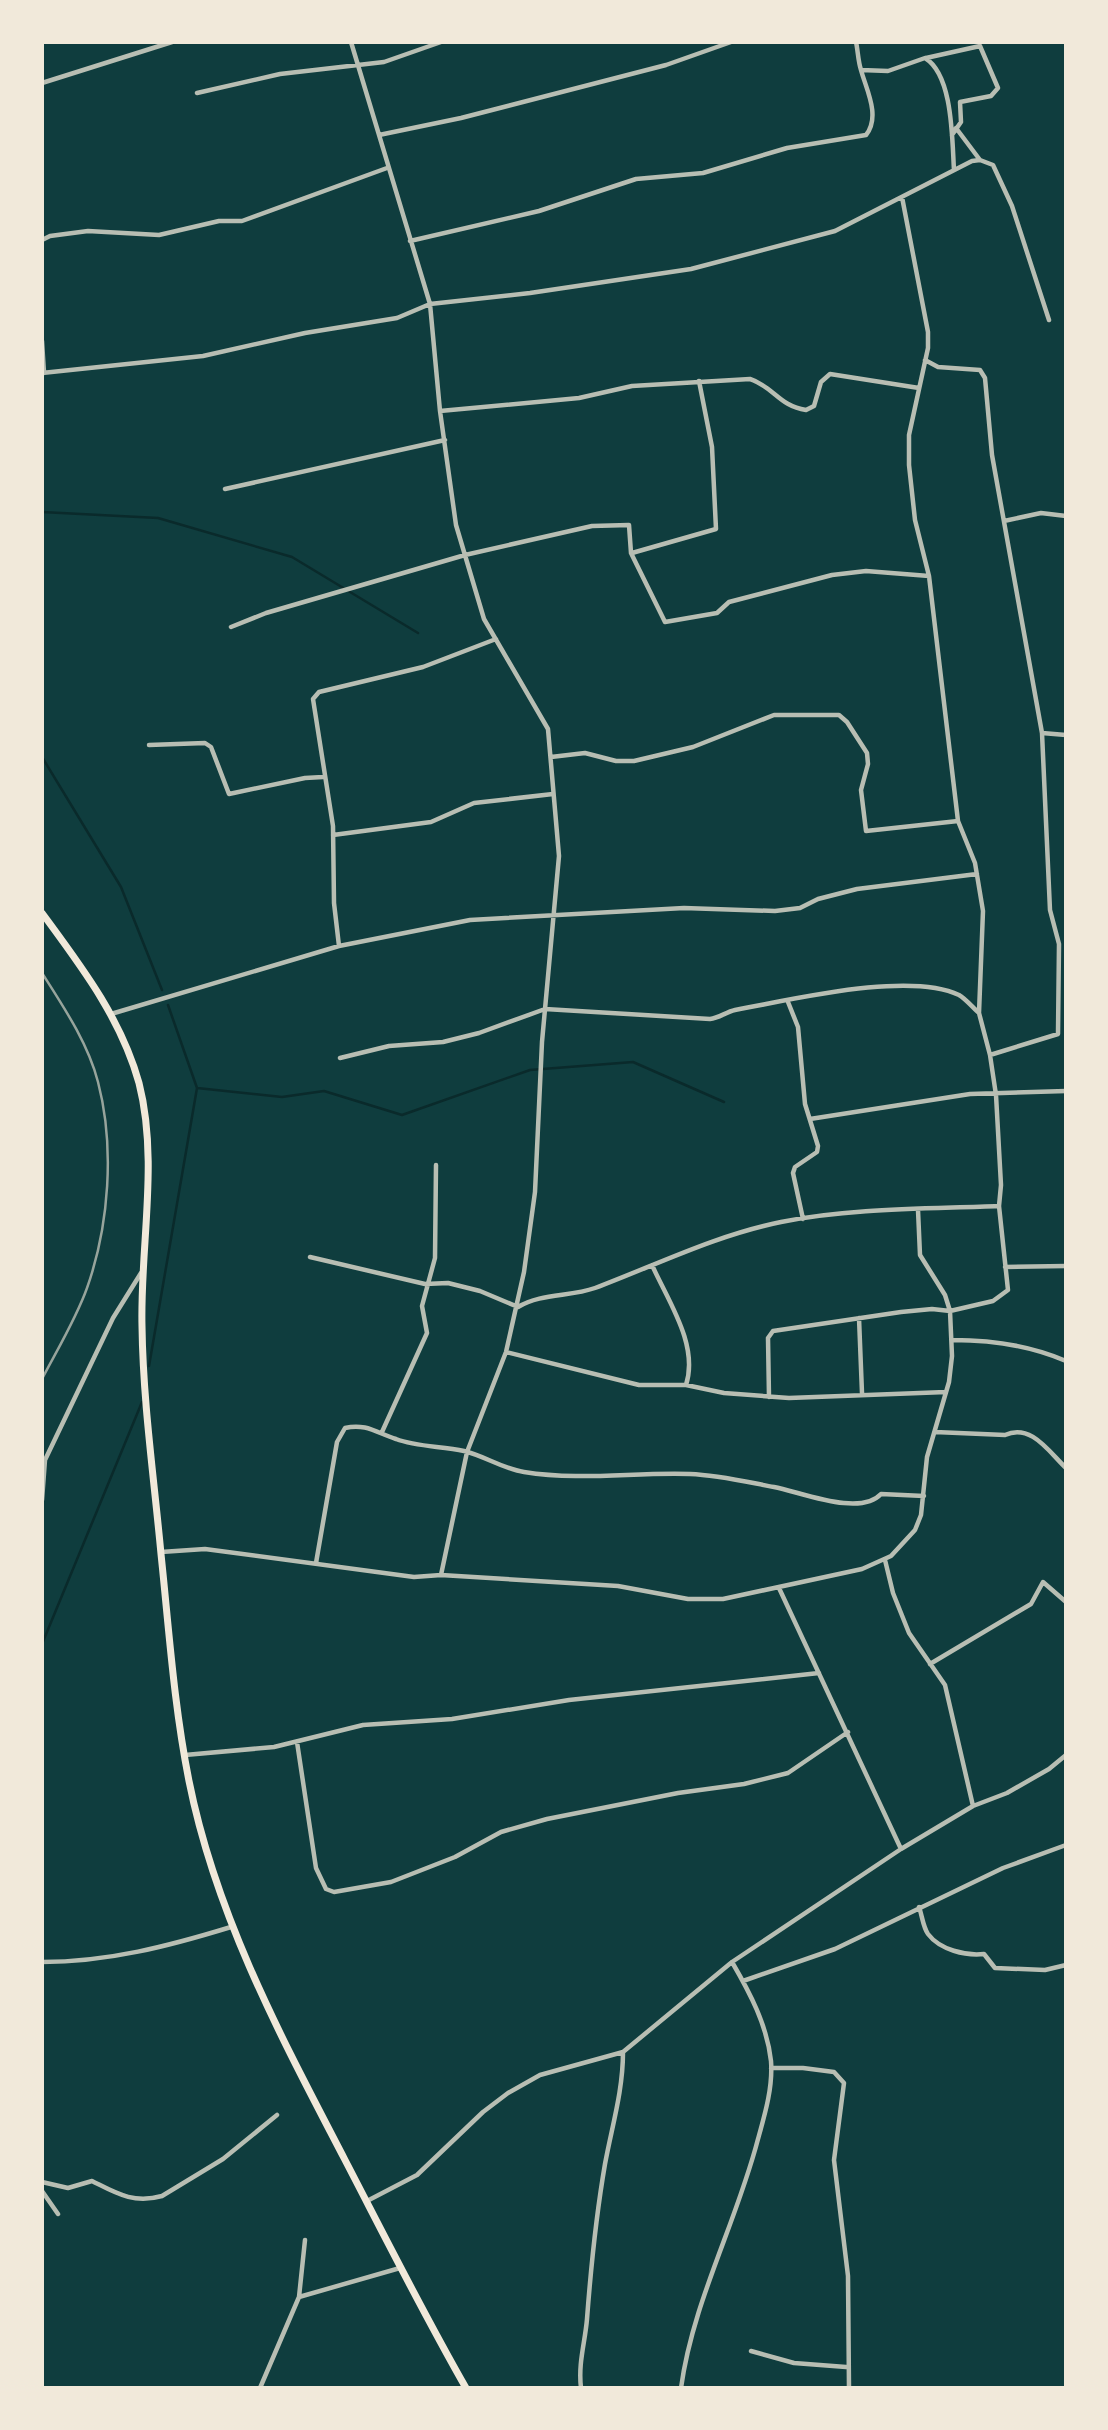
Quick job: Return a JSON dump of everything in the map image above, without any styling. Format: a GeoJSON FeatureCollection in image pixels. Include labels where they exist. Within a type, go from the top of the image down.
{"type":"FeatureCollection","features":[{"type":"Feature","properties":{"kind":"highway"},"geometry":{"type":"LineString","coordinates":[[42,913],[89,977],[111,1014],[139,1083],[146,1122],[148,1163],[141,1273],[143,1376],[185,1755],[198,1823],[232,1927],[321,2115],[463,2387]]}},
{"type":"Feature","properties":{"kind":"street"},"geometry":{"type":"LineString","coordinates":[[42,83],[172,42]]}},
{"type":"Feature","properties":{"kind":"street"},"geometry":{"type":"LineString","coordinates":[[351,42],[430,304],[440,411],[456,525],[484,619],[548,729],[559,856],[545,1009],[535,1192],[518,1307],[506,1352],[467,1452],[445,1567],[441,1575]]}},
{"type":"Feature","properties":{"kind":"street"},"geometry":{"type":"LineString","coordinates":[[197,93],[280,74],[360,65],[404,56],[441,42]]}},
{"type":"Feature","properties":{"kind":"street"},"geometry":{"type":"LineString","coordinates":[[379,135],[461,118],[666,65],[731,42]]}},
{"type":"Feature","properties":{"kind":"street"},"geometry":{"type":"LineString","coordinates":[[410,241],[539,211],[636,179],[703,173],[787,148],[862,136],[871,129],[872,114],[869,92],[860,70],[856,42]]}},
{"type":"Feature","properties":{"kind":"street"},"geometry":{"type":"LineString","coordinates":[[860,70],[888,71],[925,58],[980,46],[998,88],[990,96],[960,102],[961,122],[952,135]]}},
{"type":"Feature","properties":{"kind":"street"},"geometry":{"type":"LineString","coordinates":[[925,58],[939,72],[952,135],[954,170]]}},
{"type":"Feature","properties":{"kind":"street"},"geometry":{"type":"LineString","coordinates":[[950,123],[980,160],[993,165],[1012,206],[1049,320]]}},
{"type":"Feature","properties":{"kind":"street"},"geometry":{"type":"LineString","coordinates":[[42,341],[43,373],[202,356],[305,333],[397,318],[430,304],[530,293],[691,269],[835,231],[954,170],[980,160]]}},
{"type":"Feature","properties":{"kind":"street"},"geometry":{"type":"LineString","coordinates":[[42,240],[50,236],[88,231],[172,234],[219,221],[242,220],[387,168]]}},
{"type":"Feature","properties":{"kind":"street"},"geometry":{"type":"LineString","coordinates":[[769,1397],[770,1333],[932,1309],[950,1311],[993,1301],[1004,1296],[1008,1290],[999,1206],[1001,1185],[996,1095],[990,1055],[979,1013],[983,911],[977,874],[958,821],[929,576],[915,520],[909,465],[909,435],[925,360],[928,332],[902,197]]}},
{"type":"Feature","properties":{"kind":"street"},"geometry":{"type":"LineString","coordinates":[[925,360],[938,367],[980,370],[985,378],[992,455],[1042,733],[1050,910],[1059,944],[1058,1034],[990,1055]]}},
{"type":"Feature","properties":{"kind":"street"},"geometry":{"type":"LineString","coordinates":[[440,411],[579,398],[632,386],[750,379],[766,384],[784,405],[806,410],[814,406],[821,382],[830,374],[919,388]]}},
{"type":"Feature","properties":{"kind":"street"},"geometry":{"type":"LineString","coordinates":[[631,553],[716,528],[712,447],[699,381]]}},
{"type":"Feature","properties":{"kind":"street"},"geometry":{"type":"LineString","coordinates":[[225,489],[444,440]]}},
{"type":"Feature","properties":{"kind":"street"},"geometry":{"type":"LineString","coordinates":[[1004,521],[1041,513],[1066,516]]}},
{"type":"Feature","properties":{"kind":"street"},"geometry":{"type":"LineString","coordinates":[[232,628],[266,613],[465,555],[592,526],[629,525],[631,553],[665,622],[718,613],[729,603],[831,575],[866,571],[929,576]]}},
{"type":"Feature","properties":{"kind":"street"},"geometry":{"type":"LineString","coordinates":[[339,946],[334,903],[333,835],[312,707],[313,699],[320,692],[423,667],[496,639]]}},
{"type":"Feature","properties":{"kind":"street"},"geometry":{"type":"LineString","coordinates":[[551,757],[585,753],[616,761],[634,761],[692,747],[774,715],[839,715],[867,754],[861,790],[866,831],[958,821]]}},
{"type":"Feature","properties":{"kind":"street"},"geometry":{"type":"LineString","coordinates":[[1042,733],[1066,735]]}},
{"type":"Feature","properties":{"kind":"street"},"geometry":{"type":"LineString","coordinates":[[149,745],[205,743],[211,747],[229,794],[305,778],[323,777]]}},
{"type":"Feature","properties":{"kind":"street"},"geometry":{"type":"LineString","coordinates":[[333,835],[431,821],[474,803],[554,794]]}},
{"type":"Feature","properties":{"kind":"street"},"geometry":{"type":"LineString","coordinates":[[111,1014],[339,946],[470,919],[684,908],[775,911],[800,908],[818,899],[857,889],[977,874]]}},
{"type":"Feature","properties":{"kind":"street"},"geometry":{"type":"LineString","coordinates":[[340,1058],[389,1046],[443,1042],[479,1033],[545,1009],[710,1019],[730,1011],[867,987],[928,987],[962,997],[979,1013]]}},
{"type":"Feature","properties":{"kind":"street"},"geometry":{"type":"LineString","coordinates":[[788,1002],[801,1039],[805,1104],[817,1152],[795,1167],[793,1173],[803,1219]]}},
{"type":"Feature","properties":{"kind":"street"},"geometry":{"type":"LineString","coordinates":[[810,1119],[970,1094],[1066,1091]]}},
{"type":"Feature","properties":{"kind":"street"},"geometry":{"type":"LineString","coordinates":[[382,1432],[427,1333],[422,1306],[425,1284],[435,1258],[436,1166]]}},
{"type":"Feature","properties":{"kind":"street"},"geometry":{"type":"LineString","coordinates":[[518,1307],[529,1300],[591,1289],[731,1235],[803,1219],[999,1206]]}},
{"type":"Feature","properties":{"kind":"street"},"geometry":{"type":"LineString","coordinates":[[161,1552],[205,1549],[414,1577],[441,1575],[618,1586],[688,1599],[723,1599],[779,1588],[862,1569],[885,1560],[915,1530],[922,1516],[928,1457],[946,1392],[953,1340],[950,1311],[938,1280],[922,1263],[918,1244],[918,1210]]}},
{"type":"Feature","properties":{"kind":"street"},"geometry":{"type":"LineString","coordinates":[[310,1257],[425,1284],[439,1281],[480,1291],[518,1307]]}},
{"type":"Feature","properties":{"kind":"street"},"geometry":{"type":"LineString","coordinates":[[652,1265],[686,1340],[691,1360],[686,1385]]}},
{"type":"Feature","properties":{"kind":"street"},"geometry":{"type":"LineString","coordinates":[[1005,1267],[1066,1266]]}},
{"type":"Feature","properties":{"kind":"street"},"geometry":{"type":"LineString","coordinates":[[42,1500],[45,1460],[113,1318],[141,1273]]}},
{"type":"Feature","properties":{"kind":"street"},"geometry":{"type":"LineString","coordinates":[[859,1318],[862,1393]]}},
{"type":"Feature","properties":{"kind":"street"},"geometry":{"type":"LineString","coordinates":[[953,1340],[988,1340],[1027,1346],[1066,1361]]}},
{"type":"Feature","properties":{"kind":"street"},"geometry":{"type":"LineString","coordinates":[[506,1352],[639,1385],[686,1385],[724,1393],[789,1398],[862,1393],[946,1392]]}},
{"type":"Feature","properties":{"kind":"street"},"geometry":{"type":"LineString","coordinates":[[316,1563],[332,1468],[341,1433],[355,1426],[382,1432],[395,1439],[467,1452],[521,1472],[559,1477],[615,1478],[693,1474],[787,1489],[848,1504],[876,1499],[881,1494],[924,1496]]}},
{"type":"Feature","properties":{"kind":"street"},"geometry":{"type":"LineString","coordinates":[[935,1432],[1005,1435],[1013,1431],[1032,1434],[1066,1468]]}},
{"type":"Feature","properties":{"kind":"street"},"geometry":{"type":"LineString","coordinates":[[885,1560],[901,1615],[945,1685],[973,1806]]}},
{"type":"Feature","properties":{"kind":"street"},"geometry":{"type":"LineString","coordinates":[[930,1664],[1031,1604],[1044,1582],[1066,1602]]}},
{"type":"Feature","properties":{"kind":"street"},"geometry":{"type":"LineString","coordinates":[[779,1588],[901,1849]]}},
{"type":"Feature","properties":{"kind":"street"},"geometry":{"type":"LineString","coordinates":[[185,1755],[274,1747],[363,1725],[452,1718],[569,1700],[819,1673]]}},
{"type":"Feature","properties":{"kind":"street"},"geometry":{"type":"LineString","coordinates":[[297,1742],[316,1868],[326,1889],[334,1892],[391,1882],[456,1857],[501,1832],[547,1819],[678,1793],[744,1784],[788,1773],[848,1732]]}},
{"type":"Feature","properties":{"kind":"street"},"geometry":{"type":"LineString","coordinates":[[367,2202],[417,2175],[483,2112],[540,2075],[623,2052],[732,1962],[901,1849],[973,1806],[1007,1793],[1049,1769],[1066,1755]]}},
{"type":"Feature","properties":{"kind":"street"},"geometry":{"type":"LineString","coordinates":[[743,1981],[835,1950],[1003,1868],[1066,1845]]}},
{"type":"Feature","properties":{"kind":"street"},"geometry":{"type":"LineString","coordinates":[[919,1908],[928,1933],[941,1945],[969,1956],[984,1954],[995,1968],[1045,1970],[1066,1965]]}},
{"type":"Feature","properties":{"kind":"street"},"geometry":{"type":"LineString","coordinates":[[42,1962],[69,1962],[140,1953],[232,1927]]}},
{"type":"Feature","properties":{"kind":"street"},"geometry":{"type":"LineString","coordinates":[[681,2388],[687,2347],[748,2177],[765,2111],[771,2068],[765,2034],[732,1962]]}},
{"type":"Feature","properties":{"kind":"street"},"geometry":{"type":"LineString","coordinates":[[581,2388],[578,2364],[587,2319],[589,2264],[606,2161],[623,2087],[623,2052]]}},
{"type":"Feature","properties":{"kind":"street"},"geometry":{"type":"LineString","coordinates":[[771,2068],[834,2072],[844,2083],[834,2160],[848,2276],[846,2367],[849,2388]]}},
{"type":"Feature","properties":{"kind":"street"},"geometry":{"type":"LineString","coordinates":[[42,2182],[68,2188],[92,2181],[115,2195],[150,2199],[162,2196],[223,2159],[277,2115]]}},
{"type":"Feature","properties":{"kind":"street"},"geometry":{"type":"LineString","coordinates":[[42,2191],[58,2214]]}},
{"type":"Feature","properties":{"kind":"street"},"geometry":{"type":"LineString","coordinates":[[260,2388],[299,2297],[305,2240]]}},
{"type":"Feature","properties":{"kind":"street"},"geometry":{"type":"LineString","coordinates":[[299,2297],[400,2268]]}},
{"type":"Feature","properties":{"kind":"street"},"geometry":{"type":"LineString","coordinates":[[751,2351],[794,2363],[846,2367]]}},
{"type":"Feature","properties":{"kind":"waterway"},"geometry":{"type":"LineString","coordinates":[[42,512],[158,518],[292,557],[418,633]]}},
{"type":"Feature","properties":{"kind":"waterway"},"geometry":{"type":"LineString","coordinates":[[42,757],[121,887],[162,990]]}},
{"type":"Feature","properties":{"kind":"waterway"},"geometry":{"type":"LineString","coordinates":[[149,1366],[197,1088],[168,1005]]}},
{"type":"Feature","properties":{"kind":"waterway"},"geometry":{"type":"LineString","coordinates":[[197,1088],[282,1097],[324,1091],[402,1115],[530,1070],[633,1062],[724,1102]]}},
{"type":"Feature","properties":{"kind":"waterway"},"geometry":{"type":"LineString","coordinates":[[42,1644],[142,1402]]}},
{"type":"Feature","properties":{"kind":"railway"},"geometry":{"type":"LineString","coordinates":[[42,973],[74,1025],[94,1067],[107,1133],[108,1159],[105,1213],[87,1288],[42,1379]]}}]}
